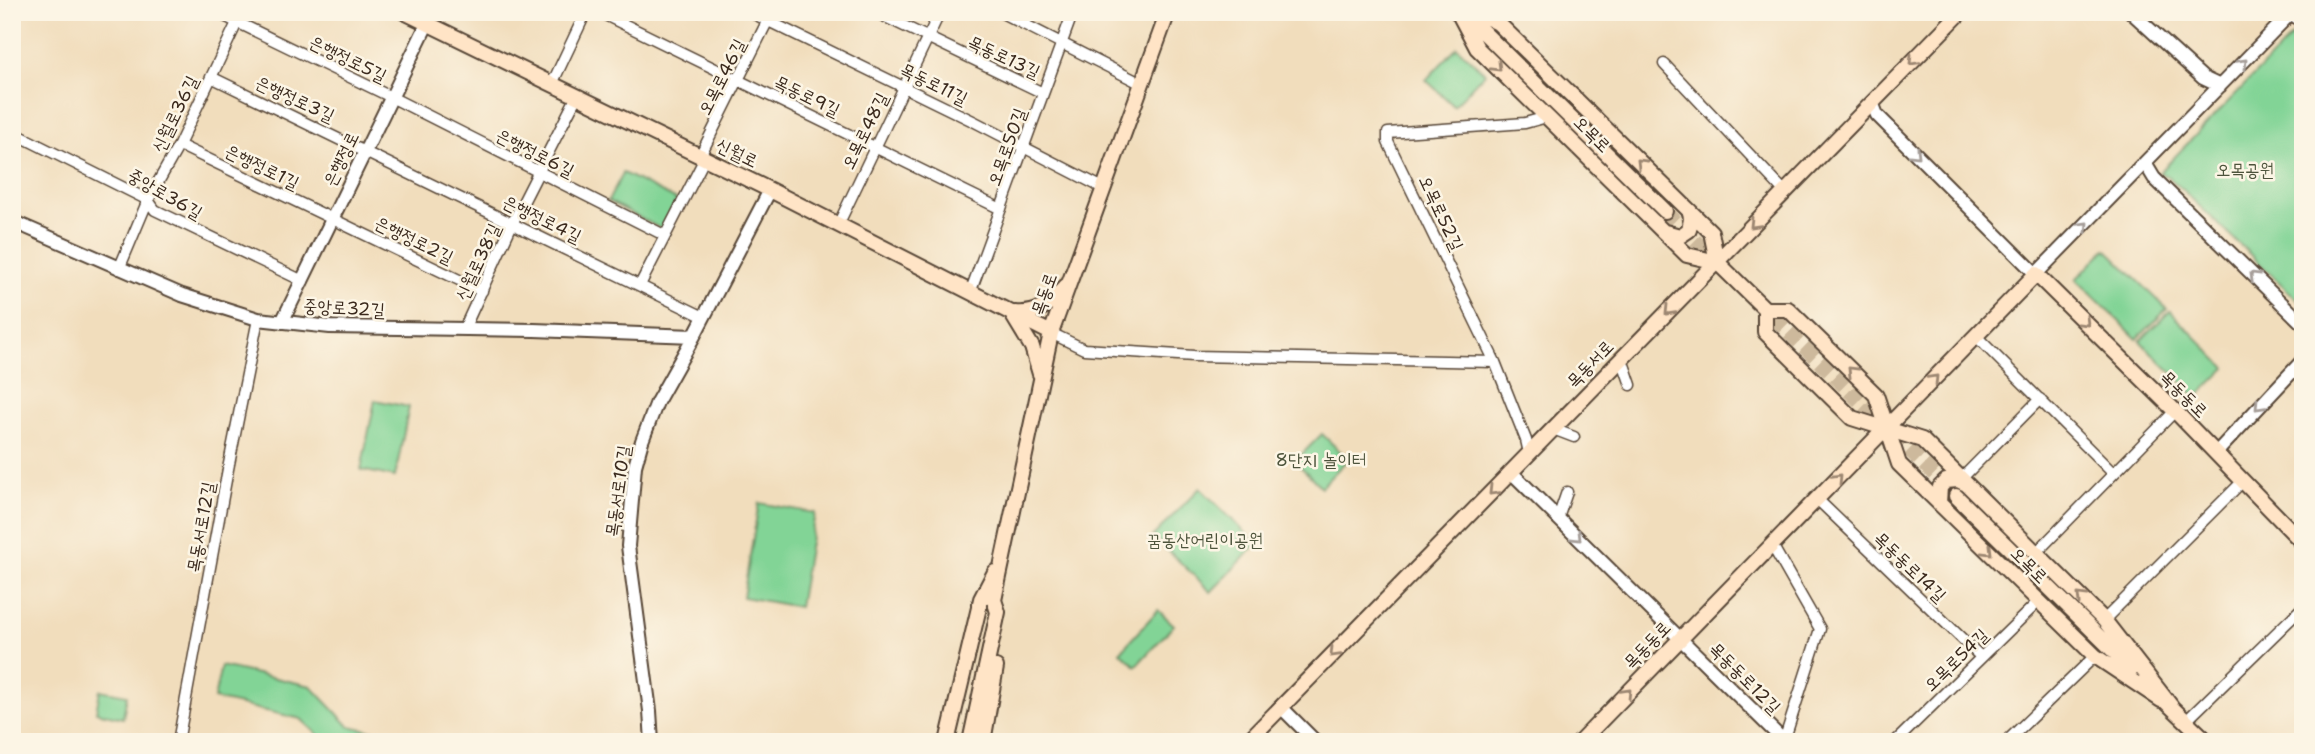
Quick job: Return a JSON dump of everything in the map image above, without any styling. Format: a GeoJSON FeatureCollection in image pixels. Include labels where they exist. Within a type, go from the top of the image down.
{"type":"FeatureCollection","features":[{"type":"Feature","properties":{"kind":"main road","name":"신월로"},"geometry":{"type":"LineString","coordinates":[[404,12],[430,18],[552,84],[703,157],[1051,333]]}},
{"type":"Feature","properties":{"kind":"main road","name":"목동로"},"geometry":{"type":"LineString","coordinates":[[970,742],[998,612],[994,600],[1051,333],[1168,12]]}},
{"type":"Feature","properties":{"kind":"main road","name":"오목로"},"geometry":{"type":"LineString","coordinates":[[1460,12],[1476,48],[1687,255],[1717,262],[1765,309],[1788,309],[1876,395],[1899,464],[2095,656],[2171,706]]}},
{"type":"Feature","properties":{"kind":"main road","name":"오목로"},"geometry":{"type":"LineString","coordinates":[[1460,12],[1665,211]]}},
{"type":"Feature","properties":{"kind":"main road","name":"오목로"},"geometry":{"type":"LineString","coordinates":[[1476,12],[1499,23],[1711,232],[1717,262]]}},
{"type":"Feature","properties":{"kind":"main road","name":"목동서로"},"geometry":{"type":"LineString","coordinates":[[1247,742],[1961,12]]}},
{"type":"Feature","properties":{"kind":"main road"},"geometry":{"type":"LineString","coordinates":[[1664,232],[1673,236],[1689,230],[1690,211]]}},
{"type":"Feature","properties":{"kind":"main road","name":"목동동로"},"geometry":{"type":"LineString","coordinates":[[1580,742],[2036,274],[2175,411],[2303,543]]}},
{"type":"Feature","properties":{"kind":"main road"},"geometry":{"type":"LineString","coordinates":[[1011,313],[1035,312],[1052,301],[1069,282]]}},
{"type":"Feature","properties":{"kind":"main road","name":"오목로"},"geometry":{"type":"LineString","coordinates":[[1765,309],[1765,332],[1852,418],[1922,440],[2104,620],[2171,706]]}},
{"type":"Feature","properties":{"kind":"main road"},"geometry":{"type":"LineString","coordinates":[[1011,313],[1031,345],[1042,380]]}},
{"type":"Feature","properties":{"kind":"main road"},"geometry":{"type":"LineString","coordinates":[[1939,503],[1940,487],[1946,481],[1963,481]]}},
{"type":"Feature","properties":{"kind":"main road","name":"오목로"},"geometry":{"type":"LineString","coordinates":[[1956,496],[2208,742]]}},
{"type":"Feature","properties":{"kind":"main road"},"geometry":{"type":"LineString","coordinates":[[947,742],[981,599],[1003,559]]}},
{"type":"Feature","properties":{"kind":"main road"},"geometry":{"type":"LineString","coordinates":[[983,742],[1006,607],[1003,559]]}},
{"type":"Feature","properties":{"kind":"main road","name":"목동로"},"geometry":{"type":"LineString","coordinates":[[956,742],[984,610],[994,600]]}},
{"type":"Feature","properties":{"kind":"street","name":"은행정로5길"},"geometry":{"type":"LineString","coordinates":[[216,12],[240,17],[391,97]]}},
{"type":"Feature","properties":{"kind":"street"},"geometry":{"type":"LineString","coordinates":[[552,84],[586,12]]}},
{"type":"Feature","properties":{"kind":"street","name":"목동로9길"},"geometry":{"type":"LineString","coordinates":[[599,12],[1001,209]]}},
{"type":"Feature","properties":{"kind":"street","name":"목동로11길"},"geometry":{"type":"LineString","coordinates":[[750,12],[770,17],[1103,188]]}},
{"type":"Feature","properties":{"kind":"street","name":"목동로13길"},"geometry":{"type":"LineString","coordinates":[[875,12],[1043,93]]}},
{"type":"Feature","properties":{"kind":"street","name":"오목로48길"},"geometry":{"type":"LineString","coordinates":[[838,225],[940,12]]}},
{"type":"Feature","properties":{"kind":"street"},"geometry":{"type":"LineString","coordinates":[[1000,12],[1142,83]]}},
{"type":"Feature","properties":{"kind":"street","name":"오목로50길"},"geometry":{"type":"LineString","coordinates":[[970,293],[1073,12]]}},
{"type":"Feature","properties":{"kind":"street"},"geometry":{"type":"LineString","coordinates":[[2131,12],[2203,78],[2220,86]]}},
{"type":"Feature","properties":{"kind":"street"},"geometry":{"type":"LineString","coordinates":[[2292,13],[2303,23]]}},
{"type":"Feature","properties":{"kind":"street","name":"목동동로"},"geometry":{"type":"LineString","coordinates":[[2036,274],[2292,13]]}},
{"type":"Feature","properties":{"kind":"street","name":"신월로36길"},"geometry":{"type":"LineString","coordinates":[[119,268],[148,200],[179,145],[240,17]]}},
{"type":"Feature","properties":{"kind":"street","name":"오목로46길"},"geometry":{"type":"LineString","coordinates":[[640,285],[770,17]]}},
{"type":"Feature","properties":{"kind":"street","name":"은행정로"},"geometry":{"type":"LineString","coordinates":[[282,322],[430,18]]}},
{"type":"Feature","properties":{"kind":"street"},"geometry":{"type":"LineString","coordinates":[[1664,64],[1785,192]]}},
{"type":"Feature","properties":{"kind":"street","name":"은행정로3길"},"geometry":{"type":"LineString","coordinates":[[211,77],[365,150]]}},
{"type":"Feature","properties":{"kind":"street","name":"신월로38길"},"geometry":{"type":"LineString","coordinates":[[464,329],[513,222],[577,96]]}},
{"type":"Feature","properties":{"kind":"street","name":"은행정로6길"},"geometry":{"type":"LineString","coordinates":[[391,97],[664,235]]}},
{"type":"Feature","properties":{"kind":"street"},"geometry":{"type":"LineString","coordinates":[[1872,103],[1877,115],[2036,274]]}},
{"type":"Feature","properties":{"kind":"street","name":"오목로52길"},"geometry":{"type":"LineString","coordinates":[[1530,453],[1495,362],[1388,142],[1388,133],[1513,124],[1547,117]]}},
{"type":"Feature","properties":{"kind":"street","name":"중앙로36길"},"geometry":{"type":"LineString","coordinates":[[12,132],[148,200],[155,210],[303,281]]}},
{"type":"Feature","properties":{"kind":"street","name":"은행정로1길"},"geometry":{"type":"LineString","coordinates":[[179,145],[332,218]]}},
{"type":"Feature","properties":{"kind":"street","name":"은행정로4길"},"geometry":{"type":"LineString","coordinates":[[365,150],[704,317]]}},
{"type":"Feature","properties":{"kind":"street"},"geometry":{"type":"LineString","coordinates":[[2145,163],[2154,178],[2303,324]]}},
{"type":"Feature","properties":{"kind":"street","name":"목동서로10길"},"geometry":{"type":"LineString","coordinates":[[652,742],[628,546],[635,466],[657,402],[769,190]]}},
{"type":"Feature","properties":{"kind":"street","name":"은행정로2길"},"geometry":{"type":"LineString","coordinates":[[332,218],[482,291]]}},
{"type":"Feature","properties":{"kind":"street","name":"중앙로32길"},"geometry":{"type":"LineString","coordinates":[[12,221],[182,295],[258,319],[330,327],[694,336]]}},
{"type":"Feature","properties":{"kind":"street","name":"목동서로12길"},"geometry":{"type":"LineString","coordinates":[[178,742],[258,319]]}},
{"type":"Feature","properties":{"kind":"street"},"geometry":{"type":"LineString","coordinates":[[1051,333],[1084,349],[1194,356],[1495,362]]}},
{"type":"Feature","properties":{"kind":"street"},"geometry":{"type":"LineString","coordinates":[[1976,336],[2113,472]]}},
{"type":"Feature","properties":{"kind":"street"},"geometry":{"type":"LineString","coordinates":[[1622,359],[1630,385]]}},
{"type":"Feature","properties":{"kind":"street"},"geometry":{"type":"LineString","coordinates":[[2216,453],[2303,360]]}},
{"type":"Feature","properties":{"kind":"street"},"geometry":{"type":"LineString","coordinates":[[1963,481],[2040,399]]}},
{"type":"Feature","properties":{"kind":"street","name":"오목로"},"geometry":{"type":"LineString","coordinates":[[2036,553],[2175,411]]}},
{"type":"Feature","properties":{"kind":"street"},"geometry":{"type":"LineString","coordinates":[[1553,429],[1574,438]]}},
{"type":"Feature","properties":{"kind":"street","name":"목동동로12길"},"geometry":{"type":"LineString","coordinates":[[1511,472],[1785,741]]}},
{"type":"Feature","properties":{"kind":"street"},"geometry":{"type":"LineString","coordinates":[[2104,620],[2243,481]]}},
{"type":"Feature","properties":{"kind":"street"},"geometry":{"type":"LineString","coordinates":[[1558,518],[1567,492]]}},
{"type":"Feature","properties":{"kind":"street","name":"목동동로14길"},"geometry":{"type":"LineString","coordinates":[[1817,499],[1981,657]]}},
{"type":"Feature","properties":{"kind":"street"},"geometry":{"type":"LineString","coordinates":[[1772,545],[1820,629],[1785,741]]}},
{"type":"Feature","properties":{"kind":"street","name":"오목로54길"},"geometry":{"type":"LineString","coordinates":[[1895,742],[2039,601]]}},
{"type":"Feature","properties":{"kind":"street"},"geometry":{"type":"LineString","coordinates":[[2186,721],[2303,607]]}},
{"type":"Feature","properties":{"kind":"street"},"geometry":{"type":"LineString","coordinates":[[2006,742],[2095,656]]}},
{"type":"Feature","properties":{"kind":"street"},"geometry":{"type":"LineString","coordinates":[[1281,707],[1316,742]]}},
{"type":"Feature","properties":{"kind":"green space","name":"오목공원"},"geometry":{"type":"Polygon","coordinates":[[[2292,36],[2303,37],[2303,305],[2169,177],[2159,173],[2292,36]]]}},
{"type":"Feature","properties":{"kind":"green space"},"geometry":{"type":"Polygon","coordinates":[[[1457,47],[1485,73],[1454,106],[1426,80],[1457,47]]]}},
{"type":"Feature","properties":{"kind":"green space"},"geometry":{"type":"Polygon","coordinates":[[[623,173],[677,200],[663,230],[608,201],[623,173]]]}},
{"type":"Feature","properties":{"kind":"green space"},"geometry":{"type":"Polygon","coordinates":[[[2106,249],[2167,309],[2137,339],[2076,279],[2106,249]]]}},
{"type":"Feature","properties":{"kind":"green space"},"geometry":{"type":"Polygon","coordinates":[[[2170,311],[2226,368],[2197,397],[2140,341],[2170,311]]]}},
{"type":"Feature","properties":{"kind":"green space"},"geometry":{"type":"Polygon","coordinates":[[[375,400],[409,407],[395,477],[361,470],[375,400]]]}},
{"type":"Feature","properties":{"kind":"green space","name":"8단지 놀이터"},"geometry":{"type":"Polygon","coordinates":[[[1322,434],[1348,459],[1321,487],[1295,461],[1322,434]]]}},
{"type":"Feature","properties":{"kind":"green space","name":"꿈동산어린이공원"},"geometry":{"type":"Polygon","coordinates":[[[1200,488],[1257,544],[1211,592],[1153,536],[1200,488]]]}},
{"type":"Feature","properties":{"kind":"green space"},"geometry":{"type":"Polygon","coordinates":[[[759,503],[815,513],[799,607],[743,597],[759,503]]]}},
{"type":"Feature","properties":{"kind":"green space"},"geometry":{"type":"Polygon","coordinates":[[[1158,610],[1174,625],[1136,666],[1120,652],[1158,610]]]}},
{"type":"Feature","properties":{"kind":"green space"},"geometry":{"type":"Polygon","coordinates":[[[221,666],[311,686],[349,726],[427,742],[326,742],[301,719],[214,699],[221,666]]]}},
{"type":"Feature","properties":{"kind":"green space"},"geometry":{"type":"Polygon","coordinates":[[[100,690],[127,695],[123,718],[96,712],[100,690]]]}},
{"type":"Feature","properties":{"kind":"tunnel"},"geometry":{"type":"LineString","coordinates":[[1665,211],[1719,264]]}},
{"type":"Feature","properties":{"kind":"tunnel"},"geometry":{"type":"LineString","coordinates":[[1759,303],[1956,496]]}}]}
